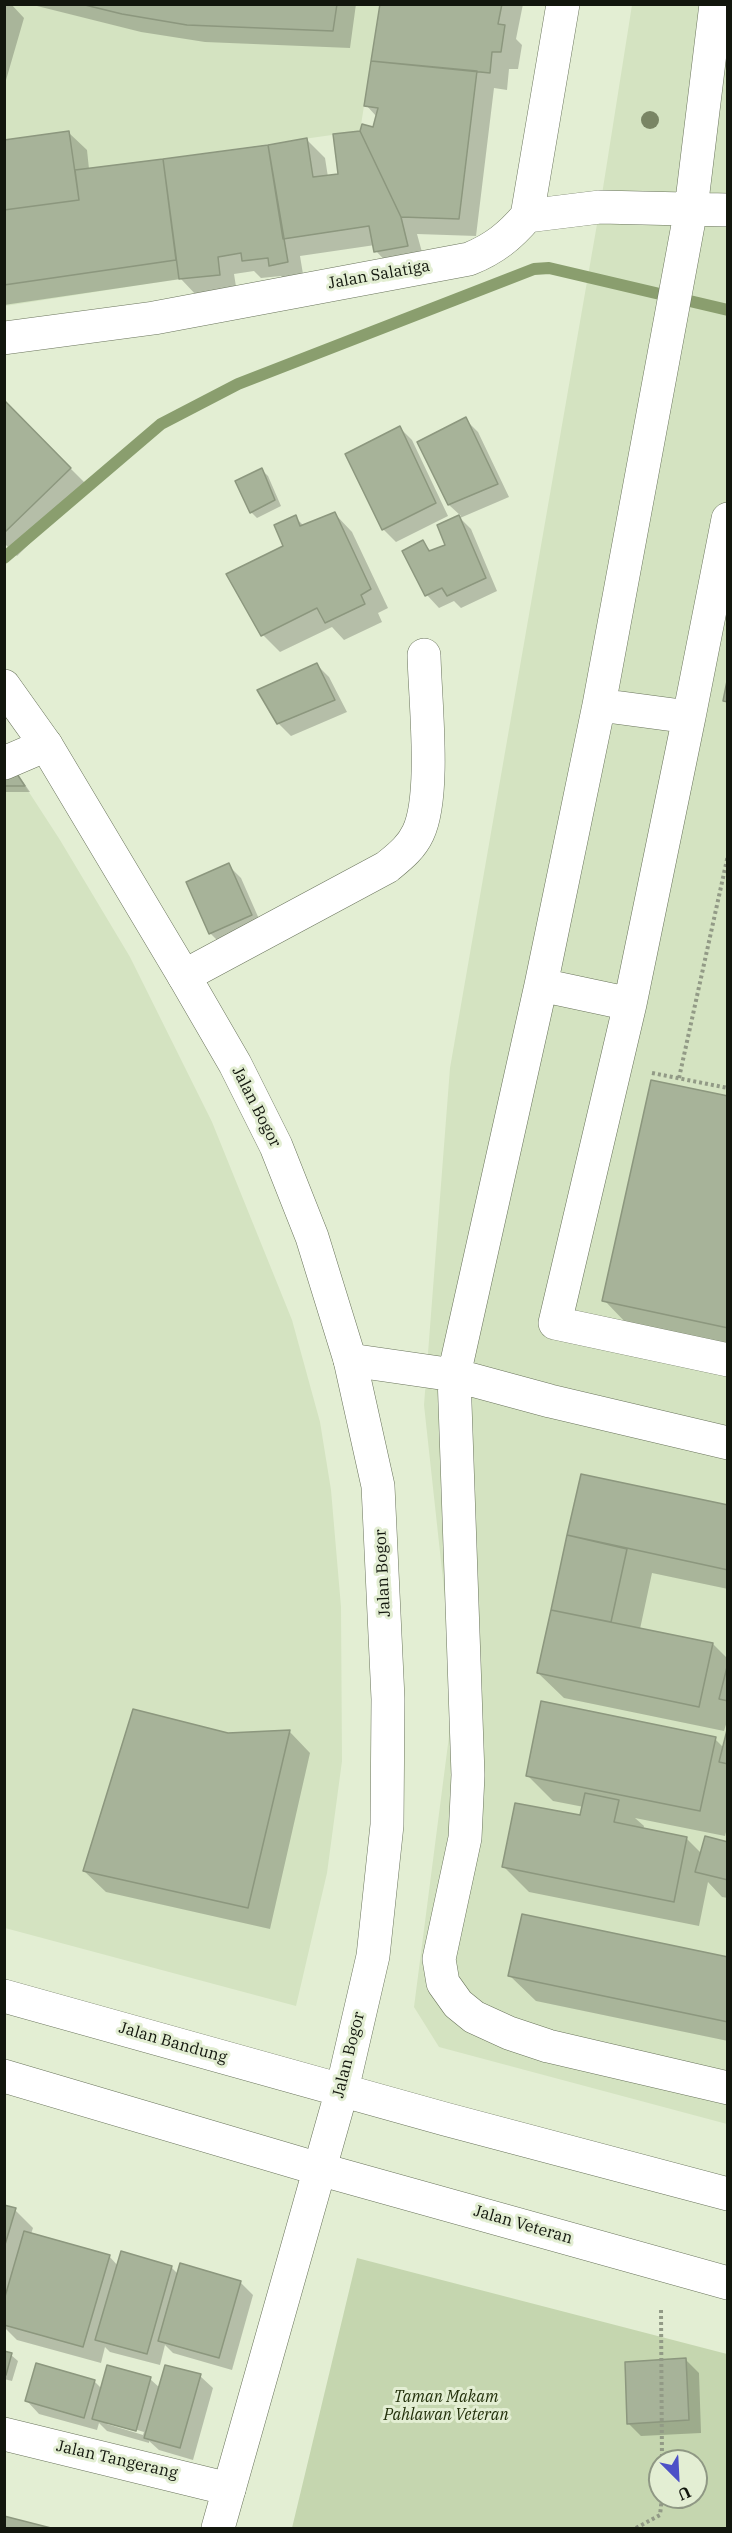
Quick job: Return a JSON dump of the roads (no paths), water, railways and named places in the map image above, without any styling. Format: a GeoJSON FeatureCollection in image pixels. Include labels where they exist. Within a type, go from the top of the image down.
{"type":"FeatureCollection","features":[{"type":"Feature","properties":{"kind":"main road"},"geometry":{"type":"LineString","coordinates":[[563,4],[527,216],[600,207],[728,210]]}},
{"type":"Feature","properties":{"kind":"main road"},"geometry":{"type":"LineString","coordinates":[[716,4],[692,208],[599,705],[541,985],[454,1375],[468,1775],[465,1838],[439,1959],[443,1983],[458,2004],[474,2017],[509,2033],[548,2046],[728,2088]]}},
{"type":"Feature","properties":{"kind":"main road","name":"Jalan Salatiga"},"geometry":{"type":"LineString","coordinates":[[4,338],[154,318],[469,258],[497,245],[527,216]]}},
{"type":"Feature","properties":{"kind":"main road"},"geometry":{"type":"LineString","coordinates":[[728,519],[630,1004],[555,1323],[728,1359]]}},
{"type":"Feature","properties":{"kind":"main road"},"geometry":{"type":"LineString","coordinates":[[184,976],[387,867],[409,848],[426,812],[428,780],[424,655]]}},
{"type":"Feature","properties":{"kind":"main road","name":"Jalan Bogor"},"geometry":{"type":"LineString","coordinates":[[4,686],[46,745],[184,976],[235,1064],[276,1146],[312,1237],[350,1360],[378,1486],[388,1699],[387,1813],[373,1956],[342,2090],[219,2529]]}},
{"type":"Feature","properties":{"kind":"main road"},"geometry":{"type":"LineString","coordinates":[[599,705],[689,717]]}},
{"type":"Feature","properties":{"kind":"main road"},"geometry":{"type":"LineString","coordinates":[[4,763],[46,745]]}},
{"type":"Feature","properties":{"kind":"main road"},"geometry":{"type":"LineString","coordinates":[[541,985],[630,1004]]}},
{"type":"Feature","properties":{"kind":"main road"},"geometry":{"type":"LineString","coordinates":[[350,1360],[454,1375],[550,1401],[728,1443]]}},
{"type":"Feature","properties":{"kind":"main road","name":"Jalan Bandung"},"geometry":{"type":"LineString","coordinates":[[4,1996],[342,2090]]}},
{"type":"Feature","properties":{"kind":"main road"},"geometry":{"type":"LineString","coordinates":[[4,2076],[319,2169]]}},
{"type":"Feature","properties":{"kind":"main road"},"geometry":{"type":"LineString","coordinates":[[342,2090],[728,2194]]}},
{"type":"Feature","properties":{"kind":"main road","name":"Jalan Veteran"},"geometry":{"type":"LineString","coordinates":[[319,2169],[728,2283]]}},
{"type":"Feature","properties":{"kind":"main road","name":"Jalan Tangerang"},"geometry":{"type":"LineString","coordinates":[[4,2434],[229,2488]]}},
{"type":"Feature","properties":{"kind":"waterway"},"geometry":{"type":"LineString","coordinates":[[4,558],[161,424],[238,384],[534,269],[549,268],[728,310]]}},
{"type":"Feature","properties":{"kind":"park label","name":"Taman Makam Pahlawan Veteran"},"geometry":{"type":"Point","coordinates":[446,2406]}}]}
